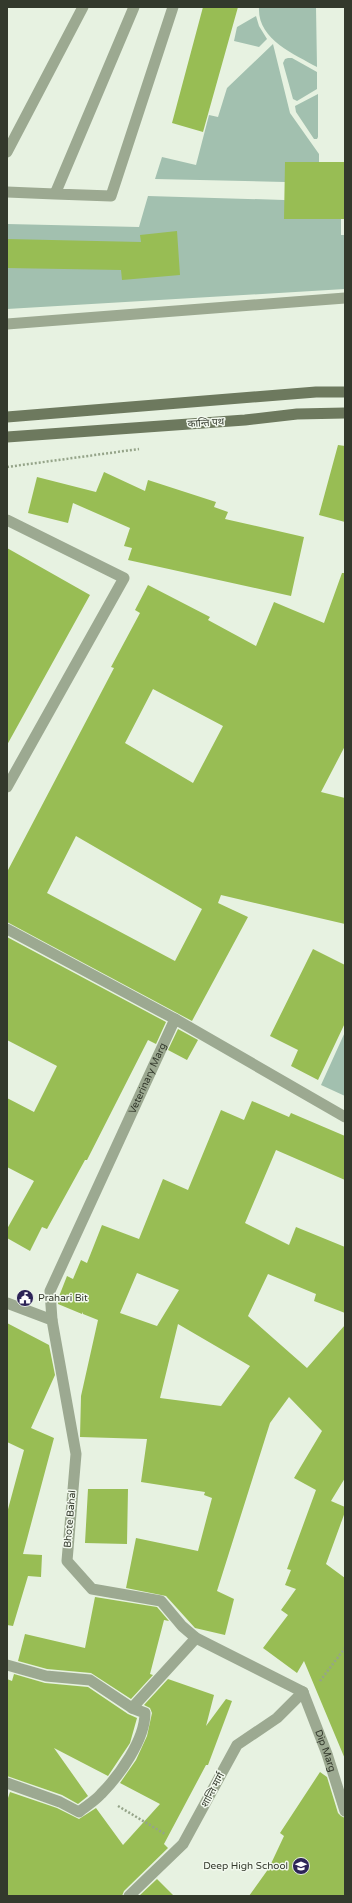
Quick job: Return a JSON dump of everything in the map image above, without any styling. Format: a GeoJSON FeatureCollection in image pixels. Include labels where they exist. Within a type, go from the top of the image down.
{"type":"FeatureCollection","features":[{"type":"Feature","properties":{"kind":"main road"},"geometry":{"type":"LineString","coordinates":[[7,417],[316,392],[345,392]]}},
{"type":"Feature","properties":{"kind":"main road","name":"कान्ति पथ"},"geometry":{"type":"LineString","coordinates":[[7,438],[245,420],[297,414],[345,413]]}},
{"type":"Feature","properties":{"kind":"street"},"geometry":{"type":"LineString","coordinates":[[7,152],[83,7]]}},
{"type":"Feature","properties":{"kind":"street"},"geometry":{"type":"LineString","coordinates":[[55,194],[134,7]]}},
{"type":"Feature","properties":{"kind":"street"},"geometry":{"type":"LineString","coordinates":[[7,192],[111,196],[173,7]]}},
{"type":"Feature","properties":{"kind":"street"},"geometry":{"type":"LineString","coordinates":[[7,324],[345,298]]}},
{"type":"Feature","properties":{"kind":"street"},"geometry":{"type":"LineString","coordinates":[[7,520],[124,578],[7,787]]}},
{"type":"Feature","properties":{"kind":"street"},"geometry":{"type":"LineString","coordinates":[[7,929],[175,1019],[345,1117]]}},
{"type":"Feature","properties":{"kind":"street","name":"Veterinary Marg"},"geometry":{"type":"LineString","coordinates":[[52,1320],[50,1291],[175,1019]]}},
{"type":"Feature","properties":{"kind":"street"},"geometry":{"type":"LineString","coordinates":[[7,1303],[52,1320]]}},
{"type":"Feature","properties":{"kind":"street","name":"Bhote Bahal"},"geometry":{"type":"LineString","coordinates":[[52,1320],[76,1454],[67,1561],[92,1589],[162,1601],[182,1626],[196,1638],[303,1692]]}},
{"type":"Feature","properties":{"kind":"street"},"geometry":{"type":"LineString","coordinates":[[132,1708],[196,1638]]}},
{"type":"Feature","properties":{"kind":"street"},"geometry":{"type":"LineString","coordinates":[[7,1666],[46,1676],[90,1680],[132,1708],[144,1713],[145,1718],[136,1746],[123,1768],[100,1795],[79,1812],[60,1802],[7,1783]]}},
{"type":"Feature","properties":{"kind":"street","name":"Dip Marg"},"geometry":{"type":"LineString","coordinates":[[303,1692],[327,1754],[345,1811]]}},
{"type":"Feature","properties":{"kind":"street","name":"शान्ति मार्ग"},"geometry":{"type":"LineString","coordinates":[[130,1896],[183,1844],[237,1744],[277,1718],[303,1692]]}},
{"type":"Feature","properties":{"kind":"path"},"geometry":{"type":"LineString","coordinates":[[303,1692],[321,1680],[345,1648]]}},
{"type":"Feature","properties":{"kind":"path"},"geometry":{"type":"LineString","coordinates":[[100,1795],[183,1844]]}},
{"type":"Feature","properties":{"kind":"green space"},"geometry":{"type":"Polygon","coordinates":[[[259,7],[316,7],[317,67],[288,51],[270,37],[260,18],[259,7]]]}},
{"type":"Feature","properties":{"kind":"green space"},"geometry":{"type":"Polygon","coordinates":[[[256,16],[259,26],[267,39],[259,47],[234,41],[237,27],[256,16]]]}},
{"type":"Feature","properties":{"kind":"green space"},"geometry":{"type":"Polygon","coordinates":[[[273,44],[290,113],[319,154],[319,162],[285,162],[285,182],[155,179],[162,157],[196,165],[209,115],[218,117],[227,88],[273,44]]]}},
{"type":"Feature","properties":{"kind":"green space"},"geometry":{"type":"Polygon","coordinates":[[[292,58],[317,72],[317,89],[297,101],[293,99],[283,63],[285,59],[292,58]]]}},
{"type":"Feature","properties":{"kind":"green space"},"geometry":{"type":"Polygon","coordinates":[[[318,94],[318,137],[317,139],[314,139],[296,112],[295,106],[318,94]]]}},
{"type":"Feature","properties":{"kind":"green space"},"geometry":{"type":"Polygon","coordinates":[[[148,196],[284,200],[341,219],[341,235],[345,235],[345,289],[7,309],[7,224],[139,227],[148,196]]]}},
{"type":"Feature","properties":{"kind":"green space"},"geometry":{"type":"Polygon","coordinates":[[[345,1032],[345,1096],[321,1085],[345,1032]]]}},
{"type":"Feature","properties":{"kind":"building"},"geometry":{"type":"Polygon","coordinates":[[[203,7],[238,7],[203,132],[172,123],[203,7]]]}},
{"type":"Feature","properties":{"kind":"building"},"geometry":{"type":"Polygon","coordinates":[[[285,162],[345,162],[345,219],[284,219],[285,162]]]}},
{"type":"Feature","properties":{"kind":"building"},"geometry":{"type":"Polygon","coordinates":[[[177,231],[180,275],[122,280],[121,270],[7,268],[7,239],[141,242],[140,235],[177,231]]]}},
{"type":"Feature","properties":{"kind":"building"},"geometry":{"type":"Polygon","coordinates":[[[338,445],[345,446],[345,522],[319,515],[338,445]]]}},
{"type":"Feature","properties":{"kind":"building"},"geometry":{"type":"Polygon","coordinates":[[[104,472],[145,491],[148,480],[216,502],[214,507],[228,512],[225,519],[304,537],[291,596],[128,560],[132,548],[124,546],[130,528],[73,503],[68,523],[28,513],[37,477],[96,492],[104,472]]]}},
{"type":"Feature","properties":{"kind":"building"},"geometry":{"type":"Polygon","coordinates":[[[7,548],[90,595],[7,745],[7,548]]]}},
{"type":"Feature","properties":{"kind":"building"},"geometry":{"type":"Polygon","coordinates":[[[342,573],[345,573],[345,746],[321,792],[345,798],[345,924],[221,895],[218,903],[248,917],[192,1021],[7,922],[7,872],[114,668],[111,667],[140,613],[135,610],[148,585],[210,617],[208,620],[256,646],[274,602],[324,623],[342,573]],[[153,689],[125,743],[193,783],[223,726],[153,689]],[[76,836],[47,893],[175,961],[202,909],[76,836]]]}},
{"type":"Feature","properties":{"kind":"building"},"geometry":{"type":"Polygon","coordinates":[[[7,937],[166,1022],[156,1044],[148,1040],[87,1160],[85,1160],[47,1229],[42,1227],[30,1251],[7,1238],[7,1229],[34,1181],[7,1167],[7,1098],[34,1112],[57,1066],[7,1040],[7,937]]]}},
{"type":"Feature","properties":{"kind":"building"},"geometry":{"type":"Polygon","coordinates":[[[313,949],[345,965],[345,1023],[318,1080],[291,1066],[298,1050],[270,1036],[313,949]]]}},
{"type":"Feature","properties":{"kind":"building"},"geometry":{"type":"Polygon","coordinates":[[[178,1029],[198,1040],[187,1060],[168,1050],[178,1029]]]}},
{"type":"Feature","properties":{"kind":"building"},"geometry":{"type":"Polygon","coordinates":[[[252,1101],[289,1117],[291,1113],[345,1136],[345,1180],[276,1150],[245,1223],[289,1245],[296,1227],[345,1247],[345,1313],[314,1301],[316,1294],[268,1274],[248,1316],[307,1368],[345,1325],[345,1478],[331,1501],[345,1507],[345,1512],[326,1564],[345,1578],[345,1759],[304,1661],[297,1673],[263,1648],[288,1615],[281,1610],[296,1589],[285,1585],[291,1570],[287,1569],[316,1490],[294,1478],[322,1431],[289,1397],[270,1423],[217,1591],[234,1599],[225,1635],[195,1628],[166,1596],[126,1588],[136,1538],[198,1551],[212,1498],[204,1495],[205,1492],[141,1482],[147,1439],[80,1437],[81,1396],[98,1320],[83,1314],[83,1312],[82,1314],[58,1304],[58,1299],[67,1276],[73,1279],[81,1260],[87,1263],[102,1225],[139,1239],[163,1179],[188,1190],[221,1110],[244,1120],[252,1101]],[[137,1273],[120,1313],[157,1326],[179,1290],[137,1273]],[[178,1324],[160,1398],[221,1406],[250,1366],[178,1324]]]}},
{"type":"Feature","properties":{"kind":"building"},"geometry":{"type":"Polygon","coordinates":[[[7,1323],[49,1345],[55,1375],[31,1428],[54,1438],[23,1554],[42,1555],[41,1577],[28,1576],[13,1626],[7,1625],[7,1513],[24,1450],[7,1442],[7,1323]]]}},
{"type":"Feature","properties":{"kind":"building"},"geometry":{"type":"Polygon","coordinates":[[[88,1489],[128,1489],[127,1544],[85,1543],[88,1489]]]}},
{"type":"Feature","properties":{"kind":"building"},"geometry":{"type":"Polygon","coordinates":[[[95,1597],[157,1607],[169,1621],[164,1620],[150,1674],[153,1675],[131,1699],[91,1673],[47,1669],[18,1661],[25,1634],[85,1648],[95,1597]]]}},
{"type":"Feature","properties":{"kind":"building"},"geometry":{"type":"Polygon","coordinates":[[[14,1674],[45,1683],[88,1687],[128,1714],[137,1718],[130,1743],[108,1776],[54,1748],[88,1796],[78,1804],[62,1795],[7,1776],[7,1679],[12,1681],[14,1674]]]}},
{"type":"Feature","properties":{"kind":"building"},"geometry":{"type":"Polygon","coordinates":[[[168,1679],[214,1695],[206,1726],[226,1699],[232,1701],[208,1765],[206,1765],[164,1844],[168,1848],[124,1891],[122,1896],[7,1896],[7,1801],[10,1792],[57,1808],[79,1819],[96,1808],[123,1845],[160,1804],[120,1783],[136,1760],[147,1736],[152,1713],[150,1708],[144,1705],[168,1679]]]}},
{"type":"Feature","properties":{"kind":"building","name":"Deep High School"},"geometry":{"type":"Polygon","coordinates":[[[320,1772],[327,1777],[338,1813],[345,1818],[345,1896],[249,1896],[269,1868],[284,1836],[280,1833],[320,1772]]]}},
{"type":"Feature","properties":{"kind":"building"},"geometry":{"type":"Polygon","coordinates":[[[157,1879],[174,1896],[139,1896],[157,1879]]]}},
{"type":"Feature","properties":{"kind":"place","name":"Prahari Bit"},"geometry":{"type":"Point","coordinates":[25,1298]}},
{"type":"Feature","properties":{"kind":"place","name":"Deep High School"},"geometry":{"type":"Point","coordinates":[301,1866]}}]}
